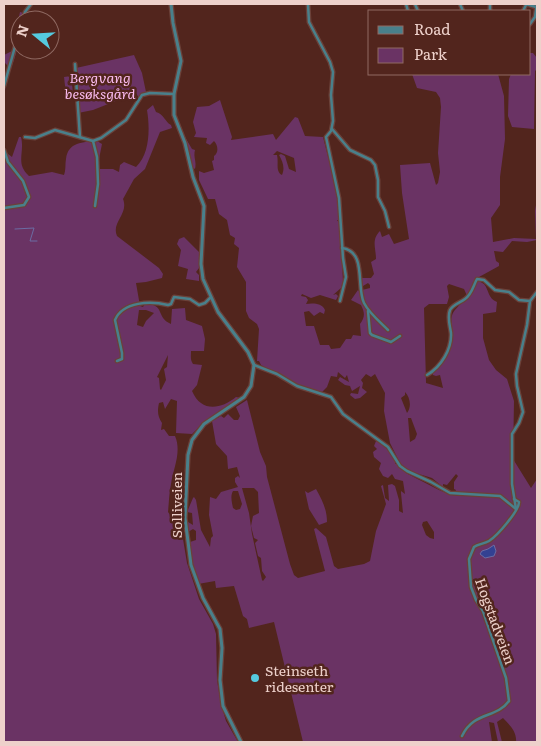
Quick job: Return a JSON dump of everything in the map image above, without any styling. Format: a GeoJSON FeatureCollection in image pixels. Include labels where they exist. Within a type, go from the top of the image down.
{"type":"FeatureCollection","features":[{"type":"Feature","properties":{"kind":"street"},"geometry":{"type":"LineString","coordinates":[[171,4],[181,61],[174,94],[175,122],[185,144],[193,177],[204,206],[201,270],[210,298],[218,312],[248,352],[254,365],[277,374],[296,386],[331,397],[343,414],[388,447],[400,466],[407,471],[450,493],[496,496],[503,498],[516,508]]}},
{"type":"Feature","properties":{"kind":"street"},"geometry":{"type":"LineString","coordinates":[[308,4],[309,22],[332,66],[331,95],[334,121],[332,129],[326,135],[326,139],[339,198],[346,277],[340,301]]}},
{"type":"Feature","properties":{"kind":"street"},"geometry":{"type":"LineString","coordinates":[[526,4],[536,5],[535,17],[531,23]]}},
{"type":"Feature","properties":{"kind":"street"},"geometry":{"type":"LineString","coordinates":[[4,86],[11,60]]}},
{"type":"Feature","properties":{"kind":"street"},"geometry":{"type":"LineString","coordinates":[[75,64],[80,137]]}},
{"type":"Feature","properties":{"kind":"street"},"geometry":{"type":"LineString","coordinates":[[25,136],[35,138],[55,130],[80,137],[84,140],[94,141],[126,120],[142,96],[150,93],[174,94]]}},
{"type":"Feature","properties":{"kind":"street"},"geometry":{"type":"LineString","coordinates":[[332,129],[346,146],[371,160],[375,165],[378,180],[378,197],[385,212],[388,227]]}},
{"type":"Feature","properties":{"kind":"street"},"geometry":{"type":"LineString","coordinates":[[94,141],[97,157],[98,184],[95,206]]}},
{"type":"Feature","properties":{"kind":"street"},"geometry":{"type":"LineString","coordinates":[[4,150],[8,162],[20,176],[30,197],[24,205],[4,208]]}},
{"type":"Feature","properties":{"kind":"street"},"geometry":{"type":"LineString","coordinates":[[342,248],[350,250],[355,257],[360,279],[361,296],[368,309],[388,330]]}},
{"type":"Feature","properties":{"kind":"street"},"geometry":{"type":"LineString","coordinates":[[427,375],[441,363],[449,346],[451,335],[448,317],[450,310],[453,305],[468,297],[477,279],[484,280],[495,290],[509,292],[519,300],[530,301]]}},
{"type":"Feature","properties":{"kind":"street"},"geometry":{"type":"LineString","coordinates":[[516,508],[512,484],[512,434],[523,412],[516,374],[527,325],[530,301],[537,292]]}},
{"type":"Feature","properties":{"kind":"street"},"geometry":{"type":"LineString","coordinates":[[117,361],[122,359],[115,320],[121,312],[138,304],[155,303],[168,305],[171,304],[174,297],[190,299],[199,305],[205,303],[210,298]]}},
{"type":"Feature","properties":{"kind":"street"},"geometry":{"type":"LineString","coordinates":[[368,309],[370,333],[372,335],[391,342],[400,336]]}},
{"type":"Feature","properties":{"kind":"street","name":"Solliveien"},"geometry":{"type":"LineString","coordinates":[[241,742],[223,706],[220,680],[222,648],[220,629],[203,598],[190,565],[185,518],[188,455],[192,440],[204,424],[244,397],[250,386],[254,365]]}},
{"type":"Feature","properties":{"kind":"street","name":"Hogstadveien"},"geometry":{"type":"LineString","coordinates":[[462,736],[471,723],[494,712],[509,701],[506,678],[483,611],[473,592],[469,572],[469,559],[474,547],[490,541],[508,521],[516,508]]}},
{"type":"Feature","properties":{"kind":"green space"},"geometry":{"type":"Polygon","coordinates":[[[10,52],[10,60],[14,60],[8,75],[4,96],[4,80],[8,66],[4,62],[4,55],[10,52]]]}},
{"type":"Feature","properties":{"kind":"green space"},"geometry":{"type":"Polygon","coordinates":[[[531,53],[533,53],[537,58],[534,129],[512,127],[508,116],[511,75],[531,75],[531,53]]]}},
{"type":"Feature","properties":{"kind":"green space","name":"Bergvang besøksgård"},"geometry":{"type":"Polygon","coordinates":[[[134,55],[142,73],[146,92],[139,98],[136,93],[93,110],[78,113],[76,68],[134,55]]]}},
{"type":"Feature","properties":{"kind":"green space"},"geometry":{"type":"Polygon","coordinates":[[[412,75],[498,75],[504,96],[505,139],[500,177],[500,205],[491,218],[493,242],[514,238],[536,239],[535,211],[537,199],[537,240],[527,242],[512,241],[503,252],[494,251],[499,266],[477,280],[486,286],[490,297],[497,302],[496,312],[483,314],[483,338],[489,360],[496,370],[507,379],[514,401],[513,459],[531,488],[537,479],[537,742],[516,742],[514,732],[503,718],[497,722],[502,742],[498,742],[494,723],[489,722],[492,742],[303,742],[274,622],[249,628],[247,619],[243,616],[234,586],[216,588],[215,581],[198,584],[189,551],[190,542],[196,540],[196,531],[193,529],[188,532],[188,522],[193,525],[192,513],[187,512],[194,497],[201,530],[210,547],[213,536],[209,515],[210,497],[216,499],[221,492],[238,487],[235,478],[238,476],[240,478],[237,467],[228,469],[227,456],[216,444],[212,421],[221,416],[224,418],[228,414],[234,420],[238,420],[240,416],[236,407],[247,400],[260,452],[266,466],[267,477],[290,564],[294,575],[298,578],[325,571],[314,529],[316,528],[326,537],[334,566],[338,569],[370,561],[376,531],[386,504],[381,486],[383,485],[385,498],[389,501],[388,485],[392,484],[395,486],[399,500],[399,511],[403,513],[401,491],[405,494],[403,481],[395,479],[392,474],[388,478],[383,476],[379,469],[381,463],[374,457],[373,452],[377,449],[374,446],[376,441],[385,446],[396,462],[395,464],[406,473],[451,495],[469,496],[446,490],[455,492],[454,482],[458,476],[456,474],[447,485],[443,484],[443,487],[432,478],[409,471],[403,467],[390,443],[384,411],[385,393],[375,374],[371,377],[366,374],[361,380],[363,383],[362,388],[367,392],[360,398],[355,399],[350,395],[351,393],[358,394],[360,386],[352,391],[350,386],[338,380],[340,377],[349,382],[347,375],[345,378],[338,372],[337,377],[331,376],[327,387],[322,392],[294,384],[257,361],[259,329],[257,324],[249,318],[246,311],[246,282],[237,267],[239,248],[234,244],[235,238],[230,235],[227,220],[219,214],[215,199],[208,199],[199,180],[199,171],[204,173],[214,170],[212,161],[217,153],[216,145],[214,141],[210,145],[206,143],[207,138],[194,137],[196,133],[193,122],[197,107],[209,106],[220,100],[232,137],[231,140],[273,134],[276,140],[295,117],[298,118],[305,136],[323,137],[336,188],[343,281],[341,288],[333,295],[336,294],[338,296],[336,300],[320,295],[311,298],[302,294],[301,296],[306,297],[308,300],[306,304],[320,305],[325,310],[324,314],[320,312],[314,316],[309,311],[304,312],[306,326],[314,326],[320,345],[329,345],[331,349],[340,348],[346,339],[351,339],[353,335],[361,336],[360,324],[364,317],[363,310],[361,305],[351,300],[358,290],[361,294],[362,290],[370,288],[368,283],[363,286],[361,278],[371,278],[374,274],[371,262],[376,259],[375,241],[377,234],[380,231],[382,237],[389,234],[394,244],[409,239],[400,165],[430,163],[436,185],[438,183],[440,172],[438,153],[441,107],[440,98],[436,92],[417,88],[412,75]],[[277,151],[273,155],[277,155],[280,173],[282,175],[283,170],[282,160],[279,155],[281,154],[285,156],[289,169],[296,172],[294,158],[277,151]],[[449,284],[447,286],[449,297],[447,304],[429,304],[424,308],[426,383],[443,388],[440,375],[436,376],[433,373],[449,346],[452,314],[468,298],[464,289],[449,284]],[[405,392],[405,395],[401,398],[407,413],[410,408],[410,402],[405,392]],[[408,418],[410,442],[415,439],[417,434],[411,418],[408,418]],[[242,488],[249,513],[252,534],[263,581],[266,577],[262,571],[261,558],[258,556],[255,543],[258,540],[254,538],[251,526],[253,516],[259,513],[258,492],[254,488],[242,488]],[[233,491],[233,508],[236,510],[240,509],[242,504],[238,491],[233,491]],[[427,521],[423,522],[422,525],[426,535],[434,539],[434,532],[427,521]]]}},
{"type":"Feature","properties":{"kind":"green space"},"geometry":{"type":"Polygon","coordinates":[[[71,76],[73,93],[66,94],[64,77],[71,76]]]}},
{"type":"Feature","properties":{"kind":"green space"},"geometry":{"type":"Polygon","coordinates":[[[153,105],[156,112],[163,116],[172,128],[160,132],[145,169],[134,179],[123,199],[124,209],[116,226],[117,236],[159,268],[163,274],[162,278],[136,283],[140,306],[143,307],[145,304],[156,306],[163,318],[171,324],[172,309],[185,308],[186,320],[202,326],[205,339],[204,351],[191,351],[193,364],[202,365],[197,385],[192,391],[196,398],[200,403],[211,407],[224,404],[236,397],[241,398],[203,423],[192,434],[176,433],[177,401],[171,399],[165,409],[163,402],[159,403],[158,412],[162,423],[161,430],[164,429],[169,436],[175,436],[178,448],[170,487],[168,512],[173,519],[180,521],[187,563],[199,599],[213,624],[216,634],[217,680],[221,704],[226,721],[238,742],[4,742],[4,151],[12,157],[19,137],[21,137],[22,167],[29,176],[52,172],[64,175],[67,153],[70,149],[77,144],[97,141],[102,144],[97,169],[113,169],[119,172],[120,165],[124,162],[136,167],[141,162],[149,133],[147,110],[153,105]],[[139,310],[137,325],[143,327],[154,313],[139,310]],[[168,355],[157,377],[159,378],[161,390],[166,380],[164,369],[167,367],[168,355]]]}},
{"type":"Feature","properties":{"kind":"green space"},"geometry":{"type":"Polygon","coordinates":[[[182,132],[192,149],[195,150],[195,169],[192,167],[182,132]]]}},
{"type":"Feature","properties":{"kind":"green space"},"geometry":{"type":"Polygon","coordinates":[[[184,237],[199,252],[199,268],[196,272],[199,275],[199,281],[186,279],[188,269],[178,266],[181,250],[177,244],[179,239],[184,237]]]}},
{"type":"Feature","properties":{"kind":"green space"},"geometry":{"type":"Polygon","coordinates":[[[316,489],[324,505],[327,517],[327,522],[319,525],[309,509],[305,491],[308,493],[316,489]]]}},
{"type":"Feature","properties":{"kind":"water"},"geometry":{"type":"Polygon","coordinates":[[[494,545],[496,551],[494,556],[485,558],[480,554],[482,551],[494,545]]]}},
{"type":"Feature","properties":{"kind":"waterway"},"geometry":{"type":"LineString","coordinates":[[15,229],[34,228],[30,241],[37,241]]}},
{"type":"Feature","properties":{"kind":"place","name":"Steinseth ridesenter"},"geometry":{"type":"Point","coordinates":[255,678]}}]}
